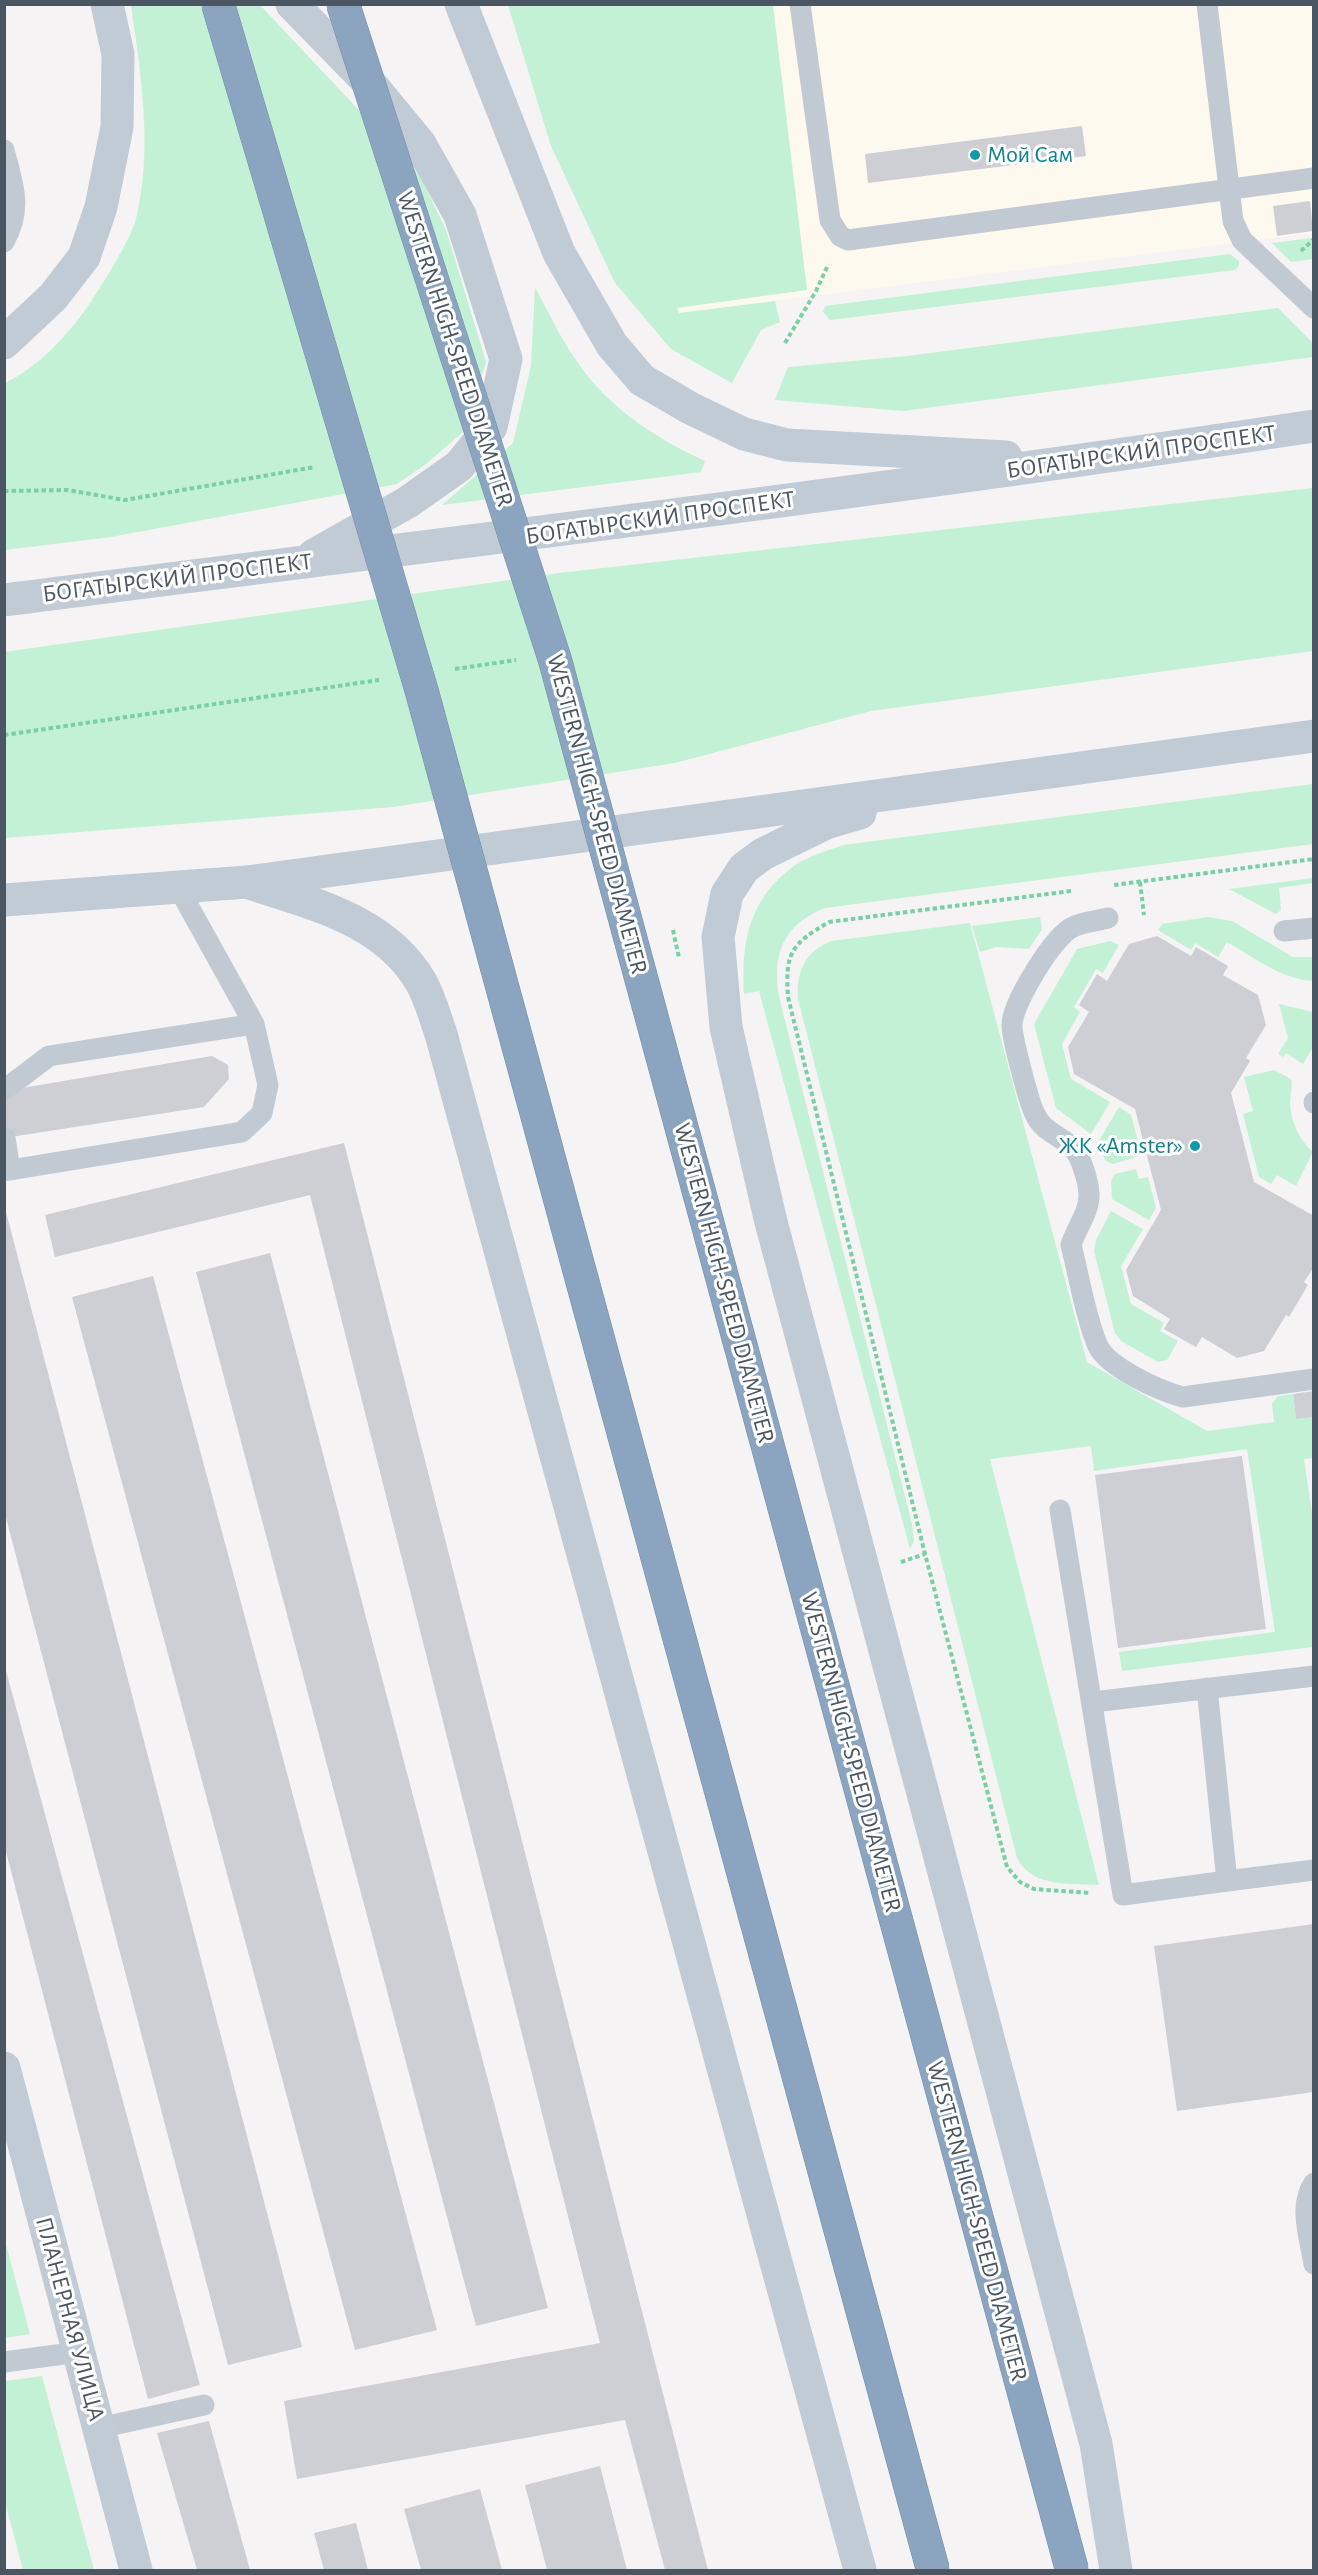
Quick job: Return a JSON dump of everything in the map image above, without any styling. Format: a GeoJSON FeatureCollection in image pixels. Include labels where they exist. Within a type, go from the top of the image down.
{"type":"FeatureCollection","features":[{"type":"Feature","properties":{"kind":"highway"},"geometry":{"type":"LineString","coordinates":[[218,4],[422,692],[933,2571]]}},
{"type":"Feature","properties":{"kind":"highway","name":"WESTERN HIGH-SPEED DIAMETER"},"geometry":{"type":"LineString","coordinates":[[343,4],[555,660],[1072,2571]]}},
{"type":"Feature","properties":{"kind":"main road"},"geometry":{"type":"LineString","coordinates":[[4,343],[53,297],[84,257],[101,207],[117,127],[118,54],[107,4]]}},
{"type":"Feature","properties":{"kind":"main road"},"geometry":{"type":"LineString","coordinates":[[292,4],[373,87],[420,144],[460,215],[506,359],[491,427],[459,466],[408,502],[301,562]]}},
{"type":"Feature","properties":{"kind":"main road"},"geometry":{"type":"LineString","coordinates":[[461,4],[559,253],[612,345],[642,380],[690,408],[744,434],[787,445],[1086,461]]}},
{"type":"Feature","properties":{"kind":"main road","name":"БОГАТЫРСКИЙ ПРОСПЕКТ"},"geometry":{"type":"LineString","coordinates":[[4,600],[553,533],[1086,461],[1314,426]]}},
{"type":"Feature","properties":{"kind":"main road"},"geometry":{"type":"LineString","coordinates":[[4,900],[178,889],[247,882],[1314,736]]}},
{"type":"Feature","properties":{"kind":"main road"},"geometry":{"type":"LineString","coordinates":[[963,783],[826,823],[763,854],[744,868],[727,894],[718,937],[726,1027],[770,1218],[1096,2444],[1116,2571]]}},
{"type":"Feature","properties":{"kind":"main road"},"geometry":{"type":"LineString","coordinates":[[247,882],[351,919],[370,929],[400,952],[422,984],[441,1034],[493,1233],[860,2571]]}},
{"type":"Feature","properties":{"kind":"main road","name":"ПЛАНЕРНАЯ УЛИЦА"},"geometry":{"type":"LineString","coordinates":[[4,2068],[136,2571]]}},
{"type":"Feature","properties":{"kind":"lane"},"geometry":{"type":"LineString","coordinates":[[800,4],[830,220],[840,236],[848,240],[1314,178]]}},
{"type":"Feature","properties":{"kind":"lane"},"geometry":{"type":"LineString","coordinates":[[1207,4],[1233,221],[1242,240],[1314,308]]}},
{"type":"Feature","properties":{"kind":"lane"},"geometry":{"type":"LineString","coordinates":[[4,150],[17,201],[13,227],[4,242]]}},
{"type":"Feature","properties":{"kind":"lane"},"geometry":{"type":"LineString","coordinates":[[5,1138],[7,1170],[242,1132],[262,1113],[268,1085],[254,1024],[178,889]]}},
{"type":"Feature","properties":{"kind":"lane"},"geometry":{"type":"LineString","coordinates":[[1108,918],[1072,927],[1055,941],[1014,1010],[1011,1026],[1035,1115],[1047,1131],[1073,1148],[1081,1162],[1089,1194],[1086,1211],[1075,1230],[1071,1245],[1098,1346],[1110,1360],[1163,1392],[1183,1397],[1314,1379]]}},
{"type":"Feature","properties":{"kind":"lane"},"geometry":{"type":"LineString","coordinates":[[1284,932],[1314,928]]}},
{"type":"Feature","properties":{"kind":"lane"},"geometry":{"type":"LineString","coordinates":[[4,1090],[49,1056],[254,1024]]}},
{"type":"Feature","properties":{"kind":"lane"},"geometry":{"type":"LineString","coordinates":[[1060,1510],[1124,1895],[1314,1870]]}},
{"type":"Feature","properties":{"kind":"lane"},"geometry":{"type":"LineString","coordinates":[[1093,1702],[1314,1676]]}},
{"type":"Feature","properties":{"kind":"lane"},"geometry":{"type":"LineString","coordinates":[[1207,1688],[1227,1881]]}},
{"type":"Feature","properties":{"kind":"lane"},"geometry":{"type":"LineString","coordinates":[[1314,2183],[1309,2190],[1305,2208],[1314,2264]]}},
{"type":"Feature","properties":{"kind":"lane"},"geometry":{"type":"LineString","coordinates":[[4,2362],[79,2352]]}},
{"type":"Feature","properties":{"kind":"lane"},"geometry":{"type":"LineString","coordinates":[[99,2428],[204,2405]]}},
{"type":"Feature","properties":{"kind":"path"},"geometry":{"type":"LineString","coordinates":[[785,343],[816,291],[840,236]]}},
{"type":"Feature","properties":{"kind":"path"},"geometry":{"type":"LineString","coordinates":[[4,491],[67,490],[125,500],[313,466],[324,468]]}},
{"type":"Feature","properties":{"kind":"path"},"geometry":{"type":"LineString","coordinates":[[452,670],[523,659]]}},
{"type":"Feature","properties":{"kind":"path"},"geometry":{"type":"LineString","coordinates":[[4,735],[381,680]]}},
{"type":"Feature","properties":{"kind":"path"},"geometry":{"type":"LineString","coordinates":[[1105,886],[1314,859]]}},
{"type":"Feature","properties":{"kind":"path"},"geometry":{"type":"LineString","coordinates":[[1140,882],[1144,915]]}},
{"type":"Feature","properties":{"kind":"path"},"geometry":{"type":"LineString","coordinates":[[1082,889],[829,922],[802,938],[786,966],[791,1009],[925,1554],[1007,1867],[1020,1882],[1034,1889],[1124,1895]]}},
{"type":"Feature","properties":{"kind":"shaded area"},"geometry":{"type":"Polygon","coordinates":[[[598,5],[1313,5],[1313,233],[678,313],[598,5]]]}},
{"type":"Feature","properties":{"kind":"green space"},"geometry":{"type":"Polygon","coordinates":[[[131,5],[260,5],[419,174],[446,230],[486,362],[464,431],[426,464],[397,484],[111,537],[5,550],[5,383],[41,359],[72,327],[116,262],[136,219],[141,193],[145,139],[144,112],[131,5]]]}},
{"type":"Feature","properties":{"kind":"green space"},"geometry":{"type":"Polygon","coordinates":[[[508,5],[773,5],[807,290],[677,308],[679,313],[775,301],[780,322],[761,330],[732,383],[671,349],[615,283],[551,146],[508,5]]]}},
{"type":"Feature","properties":{"kind":"green space"},"geometry":{"type":"Polygon","coordinates":[[[1313,238],[1313,259],[1291,262],[1272,243],[1313,238]]]}},
{"type":"Feature","properties":{"kind":"green space"},"geometry":{"type":"Polygon","coordinates":[[[1230,254],[1239,261],[1239,266],[1235,270],[830,320],[823,312],[825,306],[1230,254]]]}},
{"type":"Feature","properties":{"kind":"green space"},"geometry":{"type":"Polygon","coordinates":[[[535,288],[570,352],[588,377],[633,420],[705,461],[701,472],[442,505],[513,443],[531,366],[535,288]]]}},
{"type":"Feature","properties":{"kind":"green space"},"geometry":{"type":"Polygon","coordinates":[[[1278,308],[1313,343],[1313,357],[903,411],[775,400],[788,367],[907,356],[1278,308]]]}},
{"type":"Feature","properties":{"kind":"green space"},"geometry":{"type":"Polygon","coordinates":[[[1313,488],[1313,651],[871,711],[675,763],[393,807],[5,838],[4,652],[559,573],[1313,488]]]}},
{"type":"Feature","properties":{"kind":"green space"},"geometry":{"type":"Polygon","coordinates":[[[1313,784],[1313,844],[825,908],[799,923],[783,943],[777,968],[779,997],[912,1524],[914,1541],[910,1549],[759,991],[744,994],[744,956],[751,922],[758,907],[779,878],[795,865],[843,845],[1313,784]]]}},
{"type":"Feature","properties":{"kind":"green space"},"geometry":{"type":"Polygon","coordinates":[[[1313,878],[1313,883],[1279,888],[1281,910],[1276,914],[1229,889],[1313,878]]]}},
{"type":"Feature","properties":{"kind":"green space"},"geometry":{"type":"Polygon","coordinates":[[[1040,917],[1042,929],[1029,949],[996,947],[980,952],[972,926],[1040,917]]]}},
{"type":"Feature","properties":{"kind":"green space"},"geometry":{"type":"Polygon","coordinates":[[[1208,917],[1232,921],[1293,957],[1313,957],[1313,981],[1302,980],[1279,972],[1227,942],[1218,957],[1195,943],[1191,950],[1158,930],[1162,924],[1208,917]]]}},
{"type":"Feature","properties":{"kind":"green space"},"geometry":{"type":"Polygon","coordinates":[[[970,923],[1087,1362],[1207,1431],[1274,1422],[1272,1404],[1278,1396],[1293,1394],[1296,1419],[1313,1417],[1313,1458],[1304,1459],[1314,1527],[1313,1647],[1122,1671],[1119,1652],[1275,1632],[1247,1449],[1094,1471],[1091,1446],[990,1459],[1099,1885],[1052,1882],[1042,1879],[1032,1875],[1017,1858],[798,999],[799,979],[804,963],[815,950],[832,941],[970,923]]]}},
{"type":"Feature","properties":{"kind":"green space"},"geometry":{"type":"Polygon","coordinates":[[[1110,941],[1119,945],[1103,973],[1096,969],[1074,1007],[1080,1012],[1062,1044],[1071,1079],[1110,1102],[1091,1134],[1056,1108],[1034,1024],[1077,949],[1110,941]]]}},
{"type":"Feature","properties":{"kind":"green space"},"geometry":{"type":"Polygon","coordinates":[[[1279,1004],[1313,1012],[1313,1047],[1303,1064],[1286,1053],[1283,1057],[1278,1054],[1288,1038],[1279,1004]]]}},
{"type":"Feature","properties":{"kind":"green space"},"geometry":{"type":"Polygon","coordinates":[[[1274,1070],[1291,1079],[1292,1118],[1300,1137],[1313,1152],[1296,1186],[1277,1175],[1271,1184],[1259,1177],[1243,1114],[1253,1111],[1244,1077],[1274,1070]]]}},
{"type":"Feature","properties":{"kind":"green space"},"geometry":{"type":"Polygon","coordinates":[[[1119,1107],[1131,1115],[1139,1145],[1131,1147],[1134,1158],[1112,1164],[1105,1160],[1098,1142],[1119,1107]]]}},
{"type":"Feature","properties":{"kind":"green space"},"geometry":{"type":"Polygon","coordinates":[[[1136,1169],[1139,1179],[1148,1177],[1156,1208],[1149,1220],[1112,1199],[1111,1181],[1115,1174],[1136,1169]]]}},
{"type":"Feature","properties":{"kind":"green space"},"geometry":{"type":"Polygon","coordinates":[[[1111,1211],[1143,1229],[1121,1266],[1131,1304],[1164,1323],[1160,1331],[1178,1341],[1167,1360],[1158,1362],[1121,1341],[1115,1333],[1094,1251],[1096,1240],[1111,1211]]]}},
{"type":"Feature","properties":{"kind":"green space"},"geometry":{"type":"Polygon","coordinates":[[[4,2237],[30,2334],[5,2338],[4,2338],[4,2237]]]}},
{"type":"Feature","properties":{"kind":"green space"},"geometry":{"type":"Polygon","coordinates":[[[42,2376],[94,2570],[23,2570],[5,2502],[5,2381],[42,2376]]]}},
{"type":"Feature","properties":{"kind":"building","name":"Мой Сам"},"geometry":{"type":"Polygon","coordinates":[[[1082,126],[1086,156],[868,183],[865,154],[1082,126]]]}},
{"type":"Feature","properties":{"kind":"building"},"geometry":{"type":"Polygon","coordinates":[[[1310,201],[1313,231],[1277,236],[1273,206],[1310,201]]]}},
{"type":"Feature","properties":{"kind":"building","name":"ЖК «Amster»"},"geometry":{"type":"Polygon","coordinates":[[[1157,936],[1191,956],[1196,947],[1228,966],[1223,975],[1258,995],[1266,1025],[1246,1058],[1250,1061],[1231,1093],[1254,1182],[1314,1216],[1314,1267],[1304,1282],[1308,1285],[1289,1317],[1286,1315],[1264,1351],[1237,1358],[1202,1337],[1196,1347],[1164,1329],[1170,1319],[1133,1296],[1126,1270],[1161,1210],[1135,1109],[1074,1074],[1068,1047],[1089,1012],[1079,1005],[1097,974],[1107,981],[1129,944],[1157,936]]]}},
{"type":"Feature","properties":{"kind":"building"},"geometry":{"type":"Polygon","coordinates":[[[212,1056],[228,1065],[229,1079],[204,1107],[4,1138],[4,1091],[212,1056]]]}},
{"type":"Feature","properties":{"kind":"building"},"geometry":{"type":"Polygon","coordinates":[[[344,1143],[708,2570],[665,2570],[625,2420],[297,2479],[284,2401],[600,2343],[310,1195],[55,1257],[45,1215],[344,1143]]]}},
{"type":"Feature","properties":{"kind":"building"},"geometry":{"type":"Polygon","coordinates":[[[5,1208],[302,2347],[228,2365],[5,1514],[5,1208]]]}},
{"type":"Feature","properties":{"kind":"building"},"geometry":{"type":"Polygon","coordinates":[[[270,1253],[548,2308],[476,2326],[196,1272],[270,1253]]]}},
{"type":"Feature","properties":{"kind":"building"},"geometry":{"type":"Polygon","coordinates":[[[153,1276],[437,2330],[355,2350],[72,1297],[153,1276]]]}},
{"type":"Feature","properties":{"kind":"building"},"geometry":{"type":"Polygon","coordinates":[[[1314,1391],[1314,1417],[1296,1419],[1293,1394],[1314,1391]]]}},
{"type":"Feature","properties":{"kind":"building"},"geometry":{"type":"Polygon","coordinates":[[[1242,1456],[1266,1629],[1118,1648],[1095,1475],[1242,1456]]]}},
{"type":"Feature","properties":{"kind":"building"},"geometry":{"type":"Polygon","coordinates":[[[5,1667],[200,2385],[148,2399],[4,1844],[5,1667]]]}},
{"type":"Feature","properties":{"kind":"building"},"geometry":{"type":"Polygon","coordinates":[[[1314,1924],[1314,2092],[1177,2111],[1154,1946],[1314,1924]]]}},
{"type":"Feature","properties":{"kind":"building"},"geometry":{"type":"Polygon","coordinates":[[[209,2421],[250,2570],[197,2570],[157,2433],[209,2421]]]}},
{"type":"Feature","properties":{"kind":"building"},"geometry":{"type":"Polygon","coordinates":[[[600,2466],[627,2570],[547,2570],[525,2485],[600,2466]]]}},
{"type":"Feature","properties":{"kind":"building"},"geometry":{"type":"Polygon","coordinates":[[[480,2489],[502,2570],[421,2570],[404,2509],[480,2489]]]}},
{"type":"Feature","properties":{"kind":"building"},"geometry":{"type":"Polygon","coordinates":[[[356,2523],[368,2570],[324,2570],[314,2533],[356,2523]]]}},
{"type":"Feature","properties":{"kind":"place","name":"Мой Сам"},"geometry":{"type":"Point","coordinates":[975,155]}},
{"type":"Feature","properties":{"kind":"place","name":"ЖК «Amster»"},"geometry":{"type":"Point","coordinates":[1195,1146]}}]}
